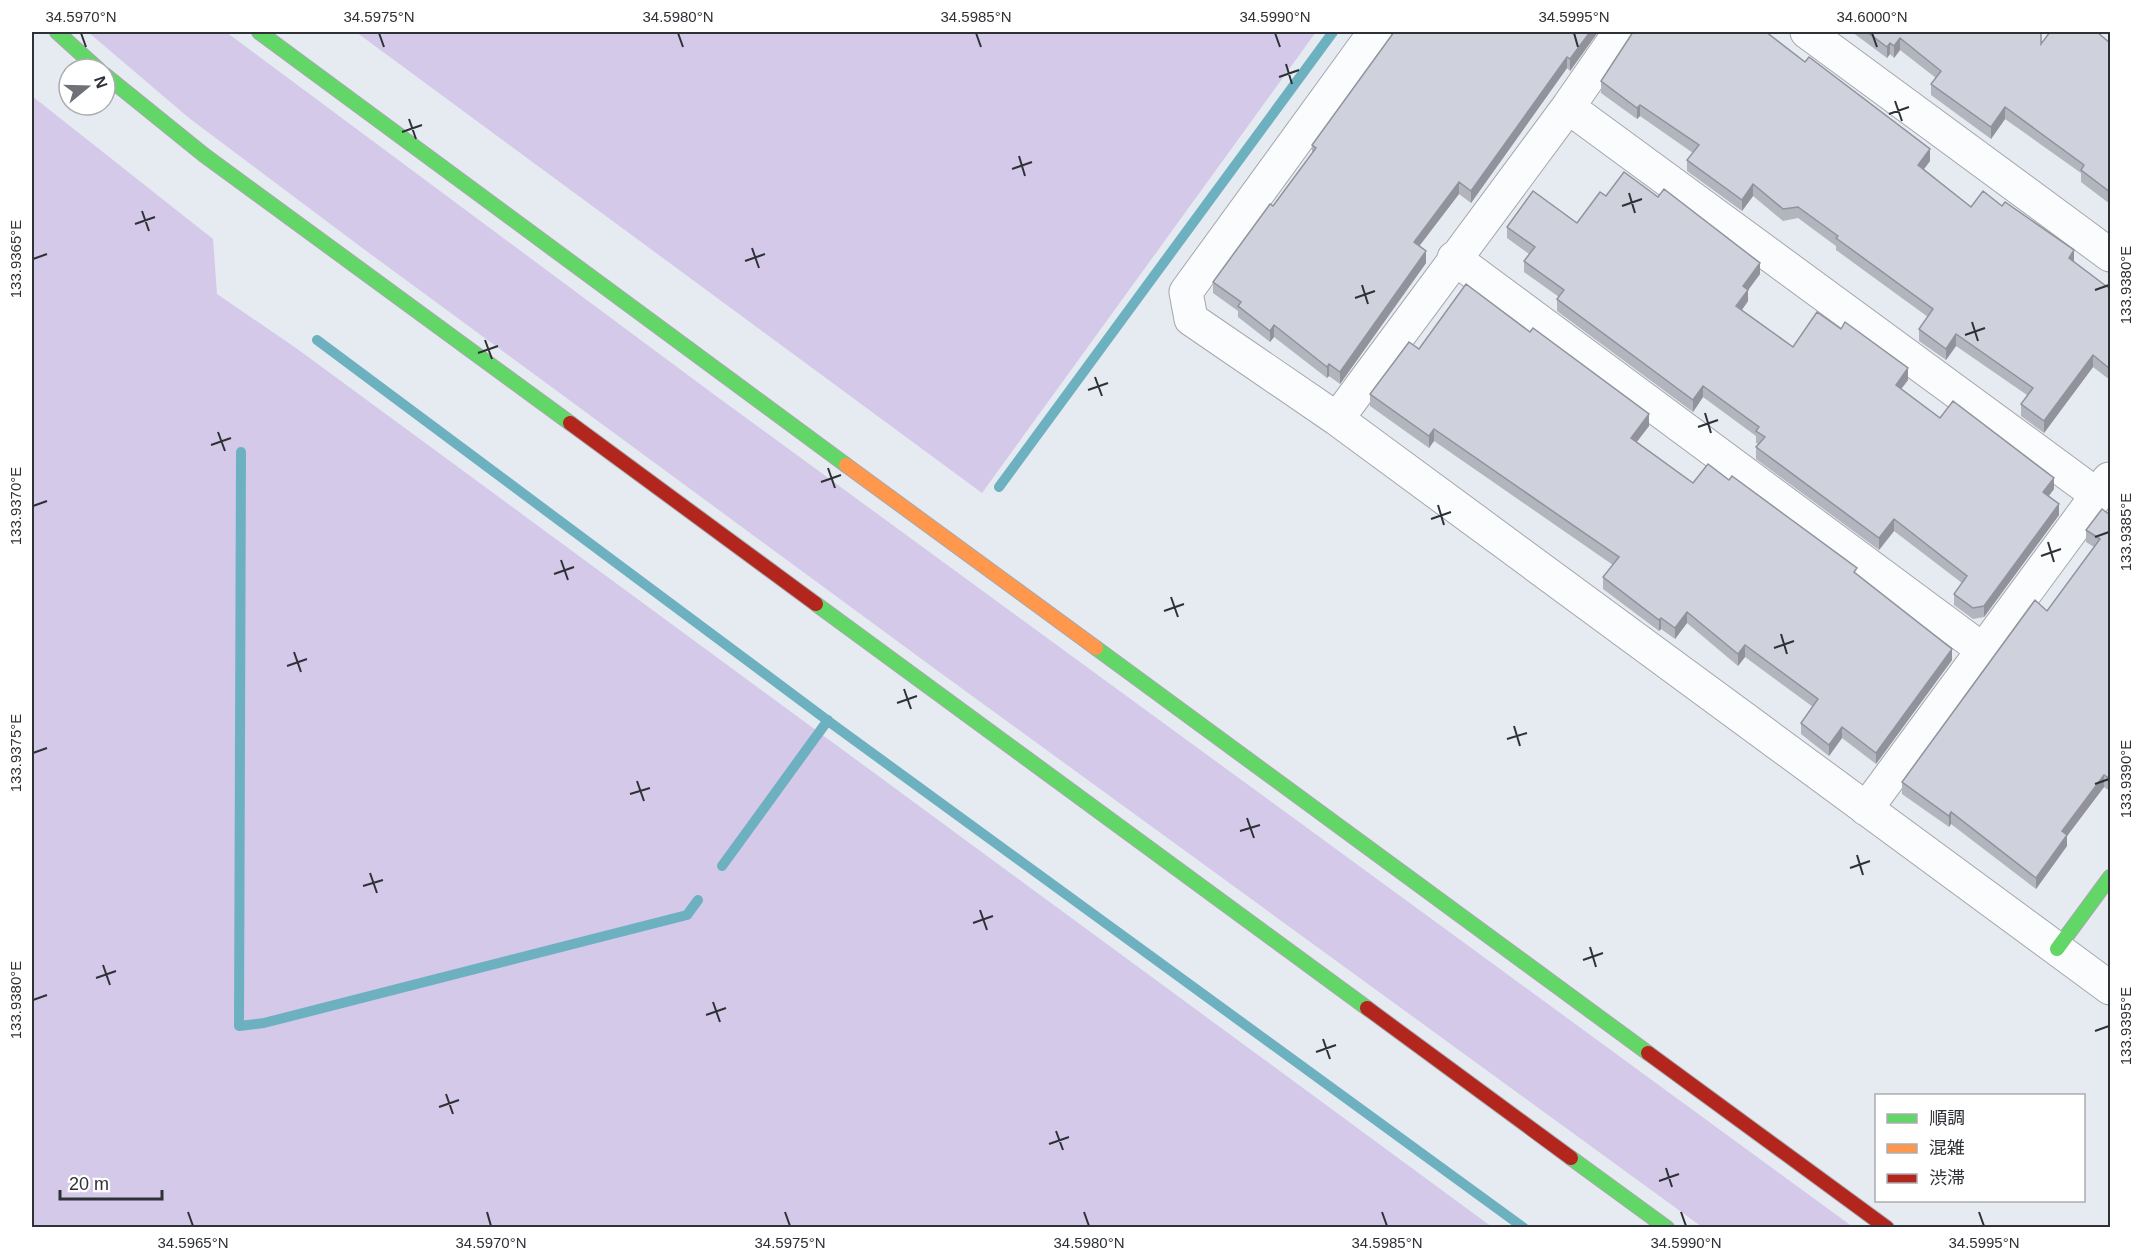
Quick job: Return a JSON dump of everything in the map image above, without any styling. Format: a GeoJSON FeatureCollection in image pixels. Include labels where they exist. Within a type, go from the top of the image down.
{"type":"FeatureCollection","features":[{"type":"Feature","properties":{"kind":"street"},"geometry":{"type":"LineString","coordinates":[[57,32],[85,57]]}},
{"type":"Feature","properties":{"kind":"street"},"geometry":{"type":"LineString","coordinates":[[259,32],[325,83],[1887,1227]]}},
{"type":"Feature","properties":{"kind":"street"},"geometry":{"type":"LineString","coordinates":[[1375,32],[1186,292],[1191,319],[1337,419],[2110,988]]}},
{"type":"Feature","properties":{"kind":"street"},"geometry":{"type":"LineString","coordinates":[[1337,419],[1568,107],[1620,32]]}},
{"type":"Feature","properties":{"kind":"street"},"geometry":{"type":"LineString","coordinates":[[1807,32],[2110,255]]}},
{"type":"Feature","properties":{"kind":"street"},"geometry":{"type":"LineString","coordinates":[[117,85],[204,155],[1667,1227]]}},
{"type":"Feature","properties":{"kind":"street"},"geometry":{"type":"LineString","coordinates":[[1568,107],[2104,486],[1866,809]]}},
{"type":"Feature","properties":{"kind":"street"},"geometry":{"type":"LineString","coordinates":[[1454,258],[1983,650]]}},
{"type":"Feature","properties":{"kind":"street"},"geometry":{"type":"LineString","coordinates":[[2057,949],[2110,877]]}},
{"type":"Feature","properties":{"kind":"shaded area"},"geometry":{"type":"Polygon","coordinates":[[[88,32],[226,32],[712,393],[1853,1227],[1702,1227],[942,674],[365,250],[189,118],[88,32]]]}},
{"type":"Feature","properties":{"kind":"shaded area"},"geometry":{"type":"Polygon","coordinates":[[[356,32],[1316,32],[982,493],[356,32]]]}},
{"type":"Feature","properties":{"kind":"shaded area"},"geometry":{"type":"Polygon","coordinates":[[[32,96],[213,239],[217,294],[296,348],[1492,1227],[32,1227],[32,96]]]}},
{"type":"Feature","properties":{"kind":"building"},"geometry":{"type":"Polygon","coordinates":[[[1394,32],[1590,32],[1570,59],[1567,57],[1471,191],[1459,182],[1414,242],[1426,251],[1340,372],[1329,364],[1327,367],[1274,325],[1270,331],[1238,306],[1241,302],[1213,282],[1270,204],[1273,206],[1316,148],[1312,145],[1394,32]]]}},
{"type":"Feature","properties":{"kind":"building"},"geometry":{"type":"Polygon","coordinates":[[[1633,32],[1766,32],[1805,62],[1809,57],[1930,149],[1918,165],[1971,207],[1983,191],[2002,206],[2005,202],[2074,250],[2069,258],[2110,289],[2110,369],[2093,355],[2044,421],[2021,404],[2033,388],[1956,334],[1946,349],[1919,329],[1933,309],[1836,238],[1838,236],[1798,207],[1783,209],[1753,184],[1742,200],[1687,160],[1699,145],[1640,105],[1637,108],[1601,81],[1633,32]]]}},
{"type":"Feature","properties":{"kind":"building"},"geometry":{"type":"Polygon","coordinates":[[[1867,32],[2041,32],[2041,44],[2050,32],[2097,32],[2110,43],[2110,192],[2081,170],[2084,165],[2005,107],[1991,127],[1931,84],[1941,71],[1900,38],[1894,46],[1890,43],[1887,47],[1867,32]]]}},
{"type":"Feature","properties":{"kind":"building"},"geometry":{"type":"Polygon","coordinates":[[[1624,172],[1658,197],[1664,189],[1760,263],[1743,286],[1748,290],[1736,306],[1793,347],[1817,312],[1841,329],[1845,322],[1908,368],[1896,385],[1940,418],[1953,401],[2054,478],[2043,492],[2059,504],[1984,606],[1973,608],[1954,594],[1967,576],[1894,519],[1879,538],[1756,447],[1765,437],[1756,431],[1759,427],[1703,386],[1693,400],[1557,299],[1564,290],[1524,261],[1535,247],[1507,227],[1533,191],[1577,223],[1600,192],[1606,196],[1624,172]]]}},
{"type":"Feature","properties":{"kind":"building"},"geometry":{"type":"Polygon","coordinates":[[[1466,284],[1530,332],[1533,328],[1649,414],[1631,438],[1693,483],[1708,464],[1729,480],[1732,476],[1857,568],[1854,572],[1952,649],[1876,753],[1842,727],[1829,745],[1801,723],[1818,699],[1745,645],[1738,654],[1687,612],[1675,628],[1661,618],[1659,620],[1603,577],[1619,557],[1434,429],[1429,436],[1370,394],[1409,342],[1419,349],[1466,284]]]}},
{"type":"Feature","properties":{"kind":"building"},"geometry":{"type":"Polygon","coordinates":[[[2102,509],[2110,515],[2110,779],[2104,775],[2062,831],[2067,835],[2036,878],[1951,812],[1949,816],[1902,782],[2035,600],[2047,611],[2100,539],[2086,530],[2102,509]]]}},
{"type":"Feature","properties":{"kind":"waterway"},"geometry":{"type":"LineString","coordinates":[[999,487],[1333,32]]}},
{"type":"Feature","properties":{"kind":"waterway"},"geometry":{"type":"LineString","coordinates":[[317,340],[835,726],[1524,1228]]}},
{"type":"Feature","properties":{"kind":"waterway"},"geometry":{"type":"LineString","coordinates":[[241,452],[239,1026],[264,1023],[687,915],[698,900]]}},
{"type":"Feature","properties":{"kind":"waterway"},"geometry":{"type":"LineString","coordinates":[[722,866],[828,720]]}},
{"type":"Feature","properties":{"kind":"traffic: fast"},"geometry":{"type":"LineString","coordinates":[[57,32],[85,57]]}},
{"type":"Feature","properties":{"kind":"traffic: fast"},"geometry":{"type":"LineString","coordinates":[[259,32],[846,465]]}},
{"type":"Feature","properties":{"kind":"traffic: fast"},"geometry":{"type":"LineString","coordinates":[[117,85],[204,155],[570,423]]}},
{"type":"Feature","properties":{"kind":"traffic: fast"},"geometry":{"type":"LineString","coordinates":[[816,604],[1367,1008]]}},
{"type":"Feature","properties":{"kind":"traffic: fast"},"geometry":{"type":"LineString","coordinates":[[1096,648],[1648,1053]]}},
{"type":"Feature","properties":{"kind":"traffic: fast"},"geometry":{"type":"LineString","coordinates":[[2057,949],[2110,877]]}},
{"type":"Feature","properties":{"kind":"traffic: fast"},"geometry":{"type":"LineString","coordinates":[[1571,1158],[1667,1228]]}},
{"type":"Feature","properties":{"kind":"traffic: slow"},"geometry":{"type":"LineString","coordinates":[[846,465],[1096,648]]}},
{"type":"Feature","properties":{"kind":"traffic: jam"},"geometry":{"type":"LineString","coordinates":[[570,423],[816,604]]}},
{"type":"Feature","properties":{"kind":"traffic: jam"},"geometry":{"type":"LineString","coordinates":[[1367,1008],[1571,1158]]}},
{"type":"Feature","properties":{"kind":"traffic: jam"},"geometry":{"type":"LineString","coordinates":[[1648,1053],[1887,1228]]}}]}
